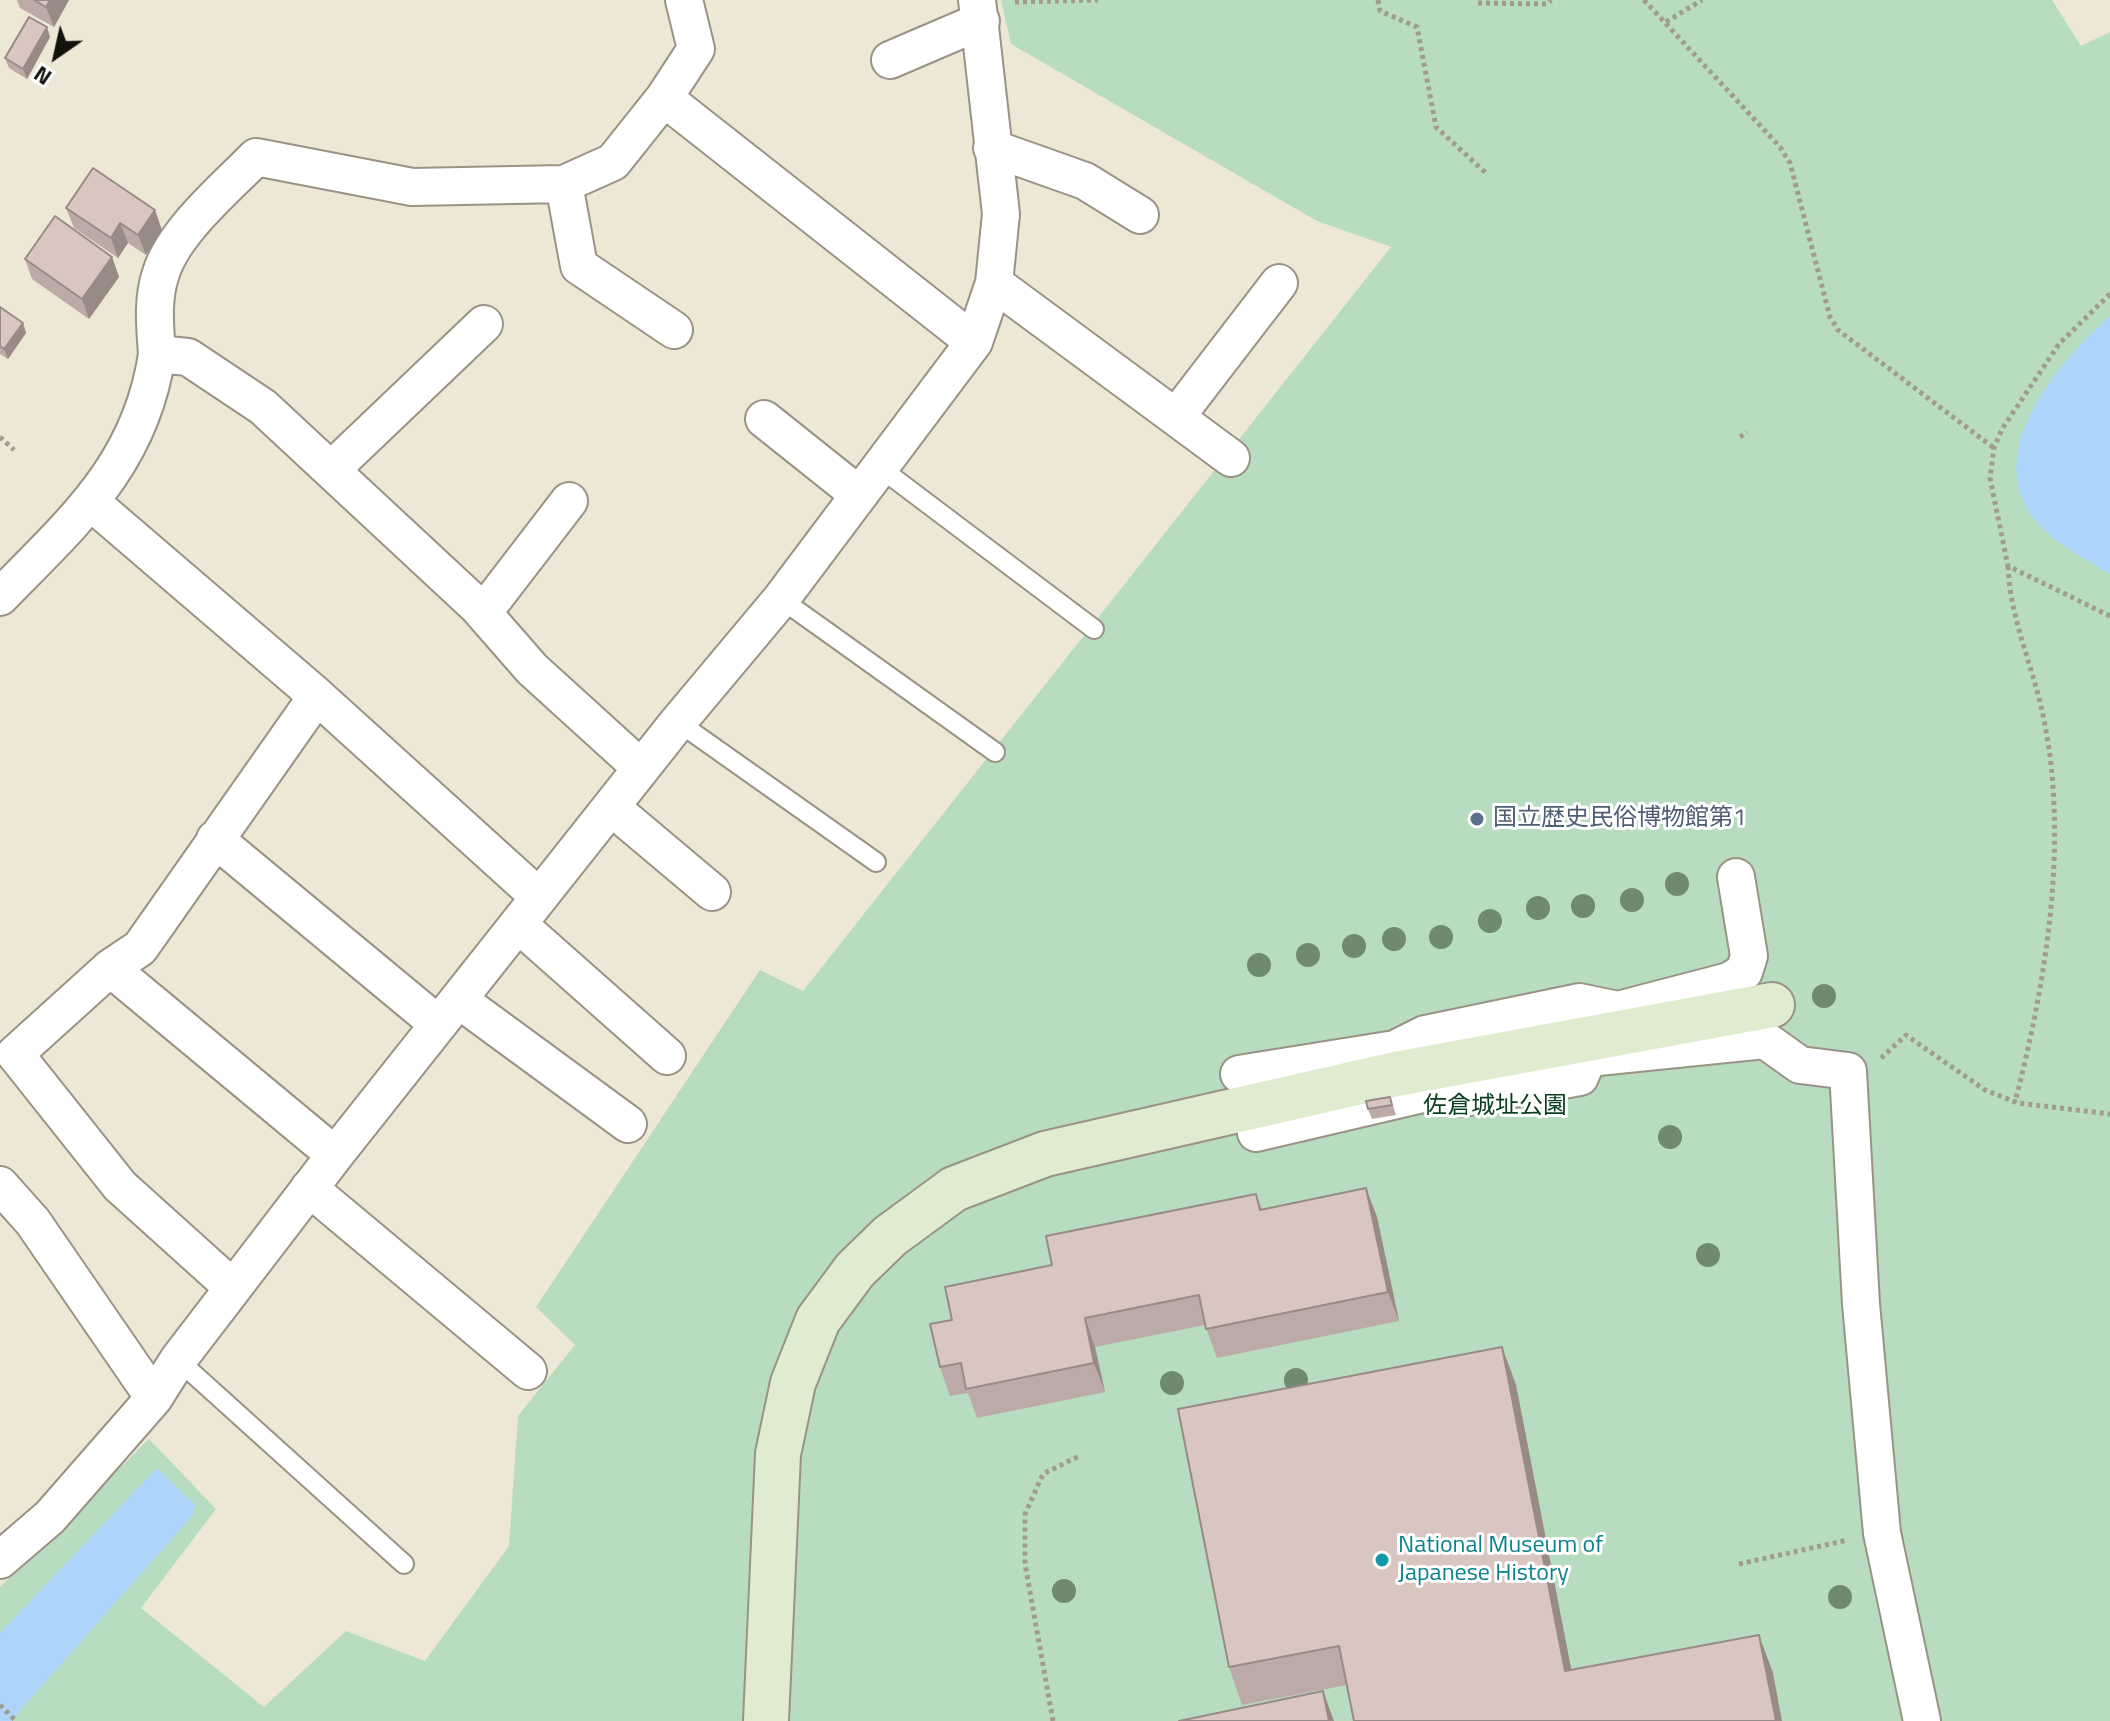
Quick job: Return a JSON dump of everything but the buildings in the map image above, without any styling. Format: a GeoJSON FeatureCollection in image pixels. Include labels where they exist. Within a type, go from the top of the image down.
{"type":"FeatureCollection","features":[{"type":"Feature","properties":{"kind":"street"},"geometry":{"type":"LineString","coordinates":[[0,597],[92,503],[126,449],[151,395],[157,354],[154,304],[161,270],[187,229],[256,157],[412,187],[564,184],[613,162],[664,98],[696,49],[684,0]]}},
{"type":"Feature","properties":{"kind":"street"},"geometry":{"type":"LineString","coordinates":[[0,1560],[50,1517],[154,1398],[232,1287],[641,768],[781,599],[974,342],[994,283],[1001,214],[979,8],[890,60]]}},
{"type":"Feature","properties":{"kind":"street"},"geometry":{"type":"LineString","coordinates":[[664,98],[974,342]]}},
{"type":"Feature","properties":{"kind":"street"},"geometry":{"type":"LineString","coordinates":[[992,148],[1085,181],[1140,215]]}},
{"type":"Feature","properties":{"kind":"street"},"geometry":{"type":"LineString","coordinates":[[564,184],[579,266],[674,330]]}},
{"type":"Feature","properties":{"kind":"street"},"geometry":{"type":"LineString","coordinates":[[994,283],[1231,458]]}},
{"type":"Feature","properties":{"kind":"street"},"geometry":{"type":"LineString","coordinates":[[1176,417],[1279,283]]}},
{"type":"Feature","properties":{"kind":"street"},"geometry":{"type":"LineString","coordinates":[[332,469],[484,324]]}},
{"type":"Feature","properties":{"kind":"street"},"geometry":{"type":"LineString","coordinates":[[157,354],[188,357],[263,407],[483,613],[532,669],[641,768]]}},
{"type":"Feature","properties":{"kind":"street"},"geometry":{"type":"LineString","coordinates":[[764,419],[868,480]]}},
{"type":"Feature","properties":{"kind":"street"},"geometry":{"type":"LineString","coordinates":[[483,613],[569,501]]}},
{"type":"Feature","properties":{"kind":"street"},"geometry":{"type":"LineString","coordinates":[[92,503],[317,696],[529,910],[667,1056]]}},
{"type":"Feature","properties":{"kind":"street"},"geometry":{"type":"LineString","coordinates":[[232,1287],[120,1186],[15,1054],[110,968],[140,948],[317,696]]}},
{"type":"Feature","properties":{"kind":"street"},"geometry":{"type":"LineString","coordinates":[[611,807],[712,892]]}},
{"type":"Feature","properties":{"kind":"street"},"geometry":{"type":"LineString","coordinates":[[215,839],[449,1012],[628,1124]]}},
{"type":"Feature","properties":{"kind":"street"},"geometry":{"type":"LineString","coordinates":[[1239,1074],[1395,1049],[1425,1034],[1579,1002],[1618,1010],[1729,981],[1744,972],[1749,956],[1736,877]]}},
{"type":"Feature","properties":{"kind":"street"},"geometry":{"type":"LineString","coordinates":[[110,968],[335,1155]]}},
{"type":"Feature","properties":{"kind":"street"},"geometry":{"type":"LineString","coordinates":[[766,1721],[778,1454],[793,1383],[818,1320],[855,1270],[890,1236],[954,1189],[1045,1154],[1391,1075],[1772,1005]]}},
{"type":"Feature","properties":{"kind":"street"},"geometry":{"type":"LineString","coordinates":[[1256,1133],[1448,1088],[1462,1098],[1580,1077],[1588,1058],[1765,1040],[1800,1065],[1848,1071],[1861,1304],[1882,1533],[1922,1721]]}},
{"type":"Feature","properties":{"kind":"street"},"geometry":{"type":"LineString","coordinates":[[0,1185],[33,1222],[154,1398]]}},
{"type":"Feature","properties":{"kind":"street"},"geometry":{"type":"LineString","coordinates":[[309,1188],[528,1371]]}},
{"type":"Feature","properties":{"kind":"lane"},"geometry":{"type":"LineString","coordinates":[[868,480],[1094,629]]}},
{"type":"Feature","properties":{"kind":"lane"},"geometry":{"type":"LineString","coordinates":[[781,599],[995,752]]}},
{"type":"Feature","properties":{"kind":"lane"},"geometry":{"type":"LineString","coordinates":[[678,722],[876,862]]}},
{"type":"Feature","properties":{"kind":"lane"},"geometry":{"type":"LineString","coordinates":[[178,1360],[404,1564]]}},
{"type":"Feature","properties":{"kind":"path"},"geometry":{"type":"LineString","coordinates":[[979,8],[1098,0]]}},
{"type":"Feature","properties":{"kind":"path"},"geometry":{"type":"LineString","coordinates":[[1378,0],[1380,11],[1417,27],[1436,127],[1488,175]]}},
{"type":"Feature","properties":{"kind":"path"},"geometry":{"type":"LineString","coordinates":[[1478,3],[1547,4],[1551,0]]}},
{"type":"Feature","properties":{"kind":"path"},"geometry":{"type":"LineString","coordinates":[[1644,0],[1780,147],[1790,163],[1830,317],[1838,330],[1994,448]]}},
{"type":"Feature","properties":{"kind":"path"},"geometry":{"type":"LineString","coordinates":[[1666,22],[1702,0]]}},
{"type":"Feature","properties":{"kind":"path"},"geometry":{"type":"LineString","coordinates":[[2015,1102],[2044,974],[2054,784],[2044,719],[2009,587],[2008,566],[1990,478],[1994,448],[2002,429],[2059,344],[2110,294]]}},
{"type":"Feature","properties":{"kind":"path"},"geometry":{"type":"LineString","coordinates":[[1740,437],[1747,432]]}},
{"type":"Feature","properties":{"kind":"path"},"geometry":{"type":"LineString","coordinates":[[0,437],[14,450]]}},
{"type":"Feature","properties":{"kind":"path"},"geometry":{"type":"LineString","coordinates":[[2008,566],[2110,616]]}},
{"type":"Feature","properties":{"kind":"path"},"geometry":{"type":"LineString","coordinates":[[1848,1071],[1890,1053],[1906,1035],[1985,1090],[2015,1102],[2110,1114]]}},
{"type":"Feature","properties":{"kind":"path"},"geometry":{"type":"LineString","coordinates":[[1053,1721],[1025,1564],[1025,1514],[1043,1474],[1081,1455]]}},
{"type":"Feature","properties":{"kind":"path"},"geometry":{"type":"LineString","coordinates":[[1739,1564],[1882,1533]]}},
{"type":"Feature","properties":{"kind":"path"},"geometry":{"type":"LineString","coordinates":[[0,1705],[16,1721]]}},
{"type":"Feature","properties":{"kind":"green space","name":"佐倉城址公園"},"geometry":{"type":"Polygon","coordinates":[[[1001,0],[2052,0],[2081,46],[2110,32],[2110,1721],[0,1721],[0,1587],[149,1439],[216,1509],[141,1608],[264,1707],[346,1631],[425,1661],[509,1546],[518,1416],[575,1345],[536,1307],[760,970],[803,991],[1391,247],[1317,221],[1011,44],[1001,0]]]}},
{"type":"Feature","properties":{"kind":"water"},"geometry":{"type":"Polygon","coordinates":[[[2110,316],[2110,574],[2060,543],[2035,520],[2020,493],[2016,465],[2021,437],[2033,409],[2050,382],[2069,357],[2110,316]]]}},
{"type":"Feature","properties":{"kind":"water"},"geometry":{"type":"Polygon","coordinates":[[[157,1468],[195,1505],[192,1516],[11,1721],[0,1721],[0,1633],[157,1468]]]}},
{"type":"Feature","properties":{"kind":"place","name":"国立歴史民俗博物館第1"},"geometry":{"type":"Point","coordinates":[1477,819]}},
{"type":"Feature","properties":{"kind":"place","name":"National Museum of Japanese History"},"geometry":{"type":"Point","coordinates":[1382,1560]}}]}
